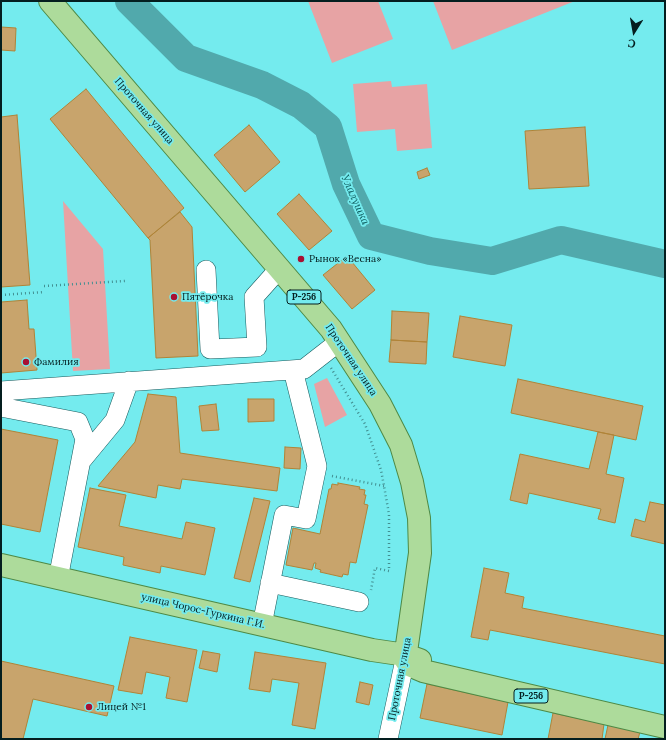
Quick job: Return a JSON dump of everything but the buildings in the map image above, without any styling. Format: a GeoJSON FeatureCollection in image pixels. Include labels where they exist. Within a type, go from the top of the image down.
{"type":"FeatureCollection","features":[{"type":"Feature","properties":{"kind":"main road","name":"Проточная улица"},"geometry":{"type":"LineString","coordinates":[[50,1],[332,330],[380,404],[401,445],[412,482],[419,518],[420,553],[406,655]]}},
{"type":"Feature","properties":{"kind":"main road","name":"улица Чорос-Гуркина Г.И."},"geometry":{"type":"LineString","coordinates":[[1,565],[372,650],[406,655],[433,663],[665,713]]}},
{"type":"Feature","properties":{"kind":"main road","name":"Р-256"},"geometry":{"type":"LineString","coordinates":[[406,655],[406,661],[409,665],[423,671],[665,727]]}},
{"type":"Feature","properties":{"kind":"street"},"geometry":{"type":"LineString","coordinates":[[206,270],[210,350],[257,347],[254,297],[279,269]]}},
{"type":"Feature","properties":{"kind":"street"},"geometry":{"type":"LineString","coordinates":[[1,391],[304,369],[340,341]]}},
{"type":"Feature","properties":{"kind":"street"},"geometry":{"type":"LineString","coordinates":[[262,625],[284,515],[306,519],[317,466],[293,370]]}},
{"type":"Feature","properties":{"kind":"street"},"geometry":{"type":"LineString","coordinates":[[81,461],[115,420],[129,382]]}},
{"type":"Feature","properties":{"kind":"street"},"geometry":{"type":"LineString","coordinates":[[1,407],[78,422],[85,439],[58,579]]}},
{"type":"Feature","properties":{"kind":"street"},"geometry":{"type":"LineString","coordinates":[[270,583],[359,602]]}},
{"type":"Feature","properties":{"kind":"street","name":"Проточная улица"},"geometry":{"type":"LineString","coordinates":[[388,739],[406,655]]}},
{"type":"Feature","properties":{"kind":"path"},"geometry":{"type":"LineString","coordinates":[[44,286],[124,281]]}},
{"type":"Feature","properties":{"kind":"path"},"geometry":{"type":"LineString","coordinates":[[1,295],[44,292]]}},
{"type":"Feature","properties":{"kind":"path"},"geometry":{"type":"LineString","coordinates":[[321,356],[333,371],[365,424],[381,470],[389,514],[389,571],[375,568],[368,603],[359,602]]}},
{"type":"Feature","properties":{"kind":"path"},"geometry":{"type":"LineString","coordinates":[[316,472],[384,486]]}},
{"type":"Feature","properties":{"kind":"shaded area"},"geometry":{"type":"Polygon","coordinates":[[[308,1],[378,1],[393,39],[332,63],[308,1]]]}},
{"type":"Feature","properties":{"kind":"shaded area"},"geometry":{"type":"Polygon","coordinates":[[[433,1],[575,1],[452,50],[433,1]]]}},
{"type":"Feature","properties":{"kind":"shaded area"},"geometry":{"type":"Polygon","coordinates":[[[391,81],[392,87],[427,84],[432,148],[397,151],[395,129],[357,132],[353,84],[391,81]]]}},
{"type":"Feature","properties":{"kind":"shaded area"},"geometry":{"type":"Polygon","coordinates":[[[63,201],[103,249],[110,369],[73,371],[63,201]]]}},
{"type":"Feature","properties":{"kind":"shaded area"},"geometry":{"type":"Polygon","coordinates":[[[327,378],[347,415],[325,427],[314,384],[327,378]]]}},
{"type":"Feature","properties":{"kind":"waterway","name":"Улалушка"},"geometry":{"type":"LineString","coordinates":[[129,1],[186,58],[262,85],[301,105],[328,127],[346,184],[371,236],[430,251],[492,261],[561,240],[665,264]]}},
{"type":"Feature","properties":{"kind":"place","name":"Рынок «Весна»"},"geometry":{"type":"Point","coordinates":[301,259]}},
{"type":"Feature","properties":{"kind":"place","name":"Пятёрочка"},"geometry":{"type":"Point","coordinates":[174,297]}},
{"type":"Feature","properties":{"kind":"place","name":"Фамилия"},"geometry":{"type":"Point","coordinates":[26,362]}},
{"type":"Feature","properties":{"kind":"place","name":"Лицей №1"},"geometry":{"type":"Point","coordinates":[89,707]}}]}
